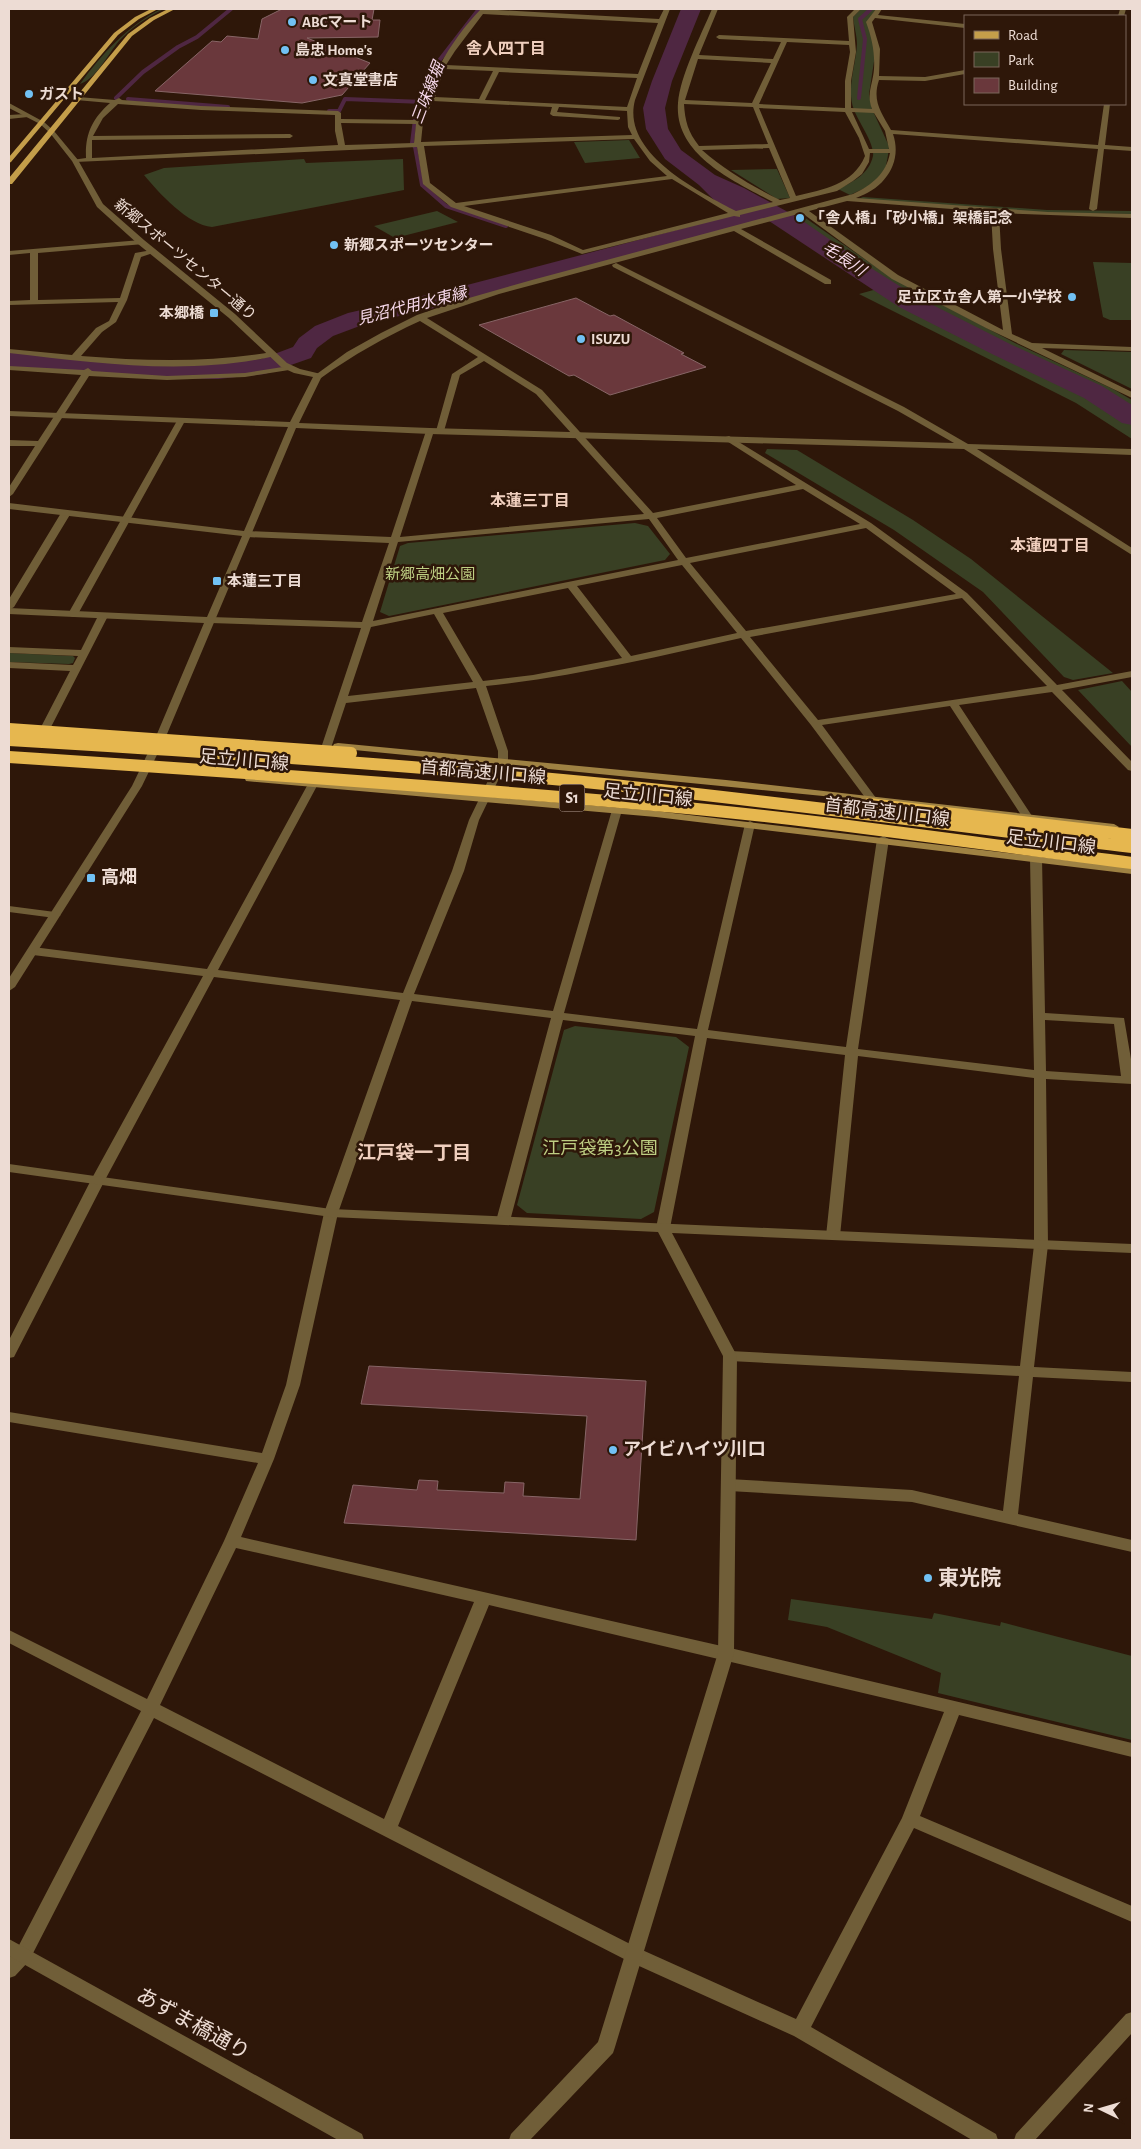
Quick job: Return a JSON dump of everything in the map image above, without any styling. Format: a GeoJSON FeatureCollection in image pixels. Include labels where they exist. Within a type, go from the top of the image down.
{"type":"FeatureCollection","features":[{"type":"Feature","properties":{"kind":"highway","name":"首都高速川口線"},"geometry":{"type":"LineString","coordinates":[[9,729],[269,746],[660,781],[1132,834]]}},
{"type":"Feature","properties":{"kind":"highway"},"geometry":{"type":"LineString","coordinates":[[9,740],[182,751],[551,780],[810,806],[1132,847]]}},
{"type":"Feature","properties":{"kind":"highway"},"geometry":{"type":"LineString","coordinates":[[9,749],[96,753],[383,775],[558,792],[655,805]]}},
{"type":"Feature","properties":{"kind":"highway","name":"首都高速川口線"},"geometry":{"type":"LineString","coordinates":[[9,756],[228,771],[655,805],[813,822],[1132,863]]}},
{"type":"Feature","properties":{"kind":"main road"},"geometry":{"type":"LineString","coordinates":[[9,161],[116,34],[137,18],[155,9]]}},
{"type":"Feature","properties":{"kind":"main road"},"geometry":{"type":"LineString","coordinates":[[9,182],[130,35],[152,19],[172,9]]}},
{"type":"Feature","properties":{"kind":"main road","name":"足立川口線"},"geometry":{"type":"LineString","coordinates":[[9,725],[327,745],[503,760],[871,798],[1132,829]]}},
{"type":"Feature","properties":{"kind":"main road","name":"足立川口線"},"geometry":{"type":"LineString","coordinates":[[9,763],[145,771],[617,810],[883,839],[1132,871]]}},
{"type":"Feature","properties":{"kind":"street"},"geometry":{"type":"LineString","coordinates":[[667,9],[640,76],[630,109],[636,137],[649,155],[673,176],[753,222]]}},
{"type":"Feature","properties":{"kind":"street"},"geometry":{"type":"LineString","coordinates":[[716,9],[681,102],[683,123],[696,148],[710,160],[736,179],[780,202]]}},
{"type":"Feature","properties":{"kind":"street"},"geometry":{"type":"LineString","coordinates":[[661,21],[483,10],[452,50],[442,67],[431,99],[420,122],[417,143],[415,145],[427,184],[454,205],[548,237],[582,252],[834,188],[852,180],[864,167],[868,156],[848,110],[848,80],[853,43],[850,17],[858,9]]}},
{"type":"Feature","properties":{"kind":"street"},"geometry":{"type":"LineString","coordinates":[[11,980],[33,951],[138,786],[293,426],[318,376],[359,349],[420,317],[501,290],[613,263],[753,222],[862,194],[877,185],[886,176],[893,157],[888,132],[876,111],[872,94],[876,78],[878,55],[876,40],[869,22],[879,9]]}},
{"type":"Feature","properties":{"kind":"street"},"geometry":{"type":"LineString","coordinates":[[872,16],[964,26]]}},
{"type":"Feature","properties":{"kind":"street"},"geometry":{"type":"LineString","coordinates":[[719,37],[853,43]]}},
{"type":"Feature","properties":{"kind":"street"},"geometry":{"type":"LineString","coordinates":[[785,40],[756,105],[794,199]]}},
{"type":"Feature","properties":{"kind":"street"},"geometry":{"type":"LineString","coordinates":[[697,57],[774,62]]}},
{"type":"Feature","properties":{"kind":"street"},"geometry":{"type":"LineString","coordinates":[[442,67],[640,76]]}},
{"type":"Feature","properties":{"kind":"street"},"geometry":{"type":"LineString","coordinates":[[481,102],[496,69]]}},
{"type":"Feature","properties":{"kind":"street"},"geometry":{"type":"LineString","coordinates":[[876,78],[925,79],[964,72]]}},
{"type":"Feature","properties":{"kind":"street"},"geometry":{"type":"LineString","coordinates":[[78,99],[119,100],[209,108],[338,113],[337,121],[342,147]]}},
{"type":"Feature","properties":{"kind":"street"},"geometry":{"type":"LineString","coordinates":[[431,99],[630,109]]}},
{"type":"Feature","properties":{"kind":"street"},"geometry":{"type":"LineString","coordinates":[[89,160],[90,138],[98,120],[119,100]]}},
{"type":"Feature","properties":{"kind":"street"},"geometry":{"type":"LineString","coordinates":[[681,102],[876,111]]}},
{"type":"Feature","properties":{"kind":"street","name":"新郷スポーツセンター通り"},"geometry":{"type":"LineString","coordinates":[[9,104],[26,116],[42,123],[52,132],[75,160],[100,205],[152,252],[232,316],[286,366],[318,376]]}},
{"type":"Feature","properties":{"kind":"street"},"geometry":{"type":"LineString","coordinates":[[1093,209],[1107,105]]}},
{"type":"Feature","properties":{"kind":"street"},"geometry":{"type":"LineString","coordinates":[[556,106],[553,114],[618,118]]}},
{"type":"Feature","properties":{"kind":"street"},"geometry":{"type":"LineString","coordinates":[[9,117],[26,116]]}},
{"type":"Feature","properties":{"kind":"street"},"geometry":{"type":"LineString","coordinates":[[337,121],[420,122]]}},
{"type":"Feature","properties":{"kind":"street"},"geometry":{"type":"LineString","coordinates":[[888,132],[1132,149]]}},
{"type":"Feature","properties":{"kind":"street"},"geometry":{"type":"LineString","coordinates":[[90,138],[290,136]]}},
{"type":"Feature","properties":{"kind":"street"},"geometry":{"type":"LineString","coordinates":[[247,137],[248,152]]}},
{"type":"Feature","properties":{"kind":"street"},"geometry":{"type":"LineString","coordinates":[[75,160],[342,147],[636,137]]}},
{"type":"Feature","properties":{"kind":"street"},"geometry":{"type":"LineString","coordinates":[[696,148],[772,146]]}},
{"type":"Feature","properties":{"kind":"street"},"geometry":{"type":"LineString","coordinates":[[866,151],[893,151]]}},
{"type":"Feature","properties":{"kind":"street"},"geometry":{"type":"LineString","coordinates":[[454,205],[673,176]]}},
{"type":"Feature","properties":{"kind":"street"},"geometry":{"type":"LineString","coordinates":[[862,194],[1044,208],[1132,209]]}},
{"type":"Feature","properties":{"kind":"street"},"geometry":{"type":"LineString","coordinates":[[844,199],[1048,214],[1132,216]]}},
{"type":"Feature","properties":{"kind":"street"},"geometry":{"type":"LineString","coordinates":[[803,210],[895,277],[1008,335],[1115,385],[1132,395]]}},
{"type":"Feature","properties":{"kind":"street"},"geometry":{"type":"LineString","coordinates":[[995,210],[997,248],[1008,335]]}},
{"type":"Feature","properties":{"kind":"street"},"geometry":{"type":"LineString","coordinates":[[736,228],[828,282]]}},
{"type":"Feature","properties":{"kind":"street"},"geometry":{"type":"LineString","coordinates":[[9,253],[141,242]]}},
{"type":"Feature","properties":{"kind":"street"},"geometry":{"type":"LineString","coordinates":[[34,251],[34,301]]}},
{"type":"Feature","properties":{"kind":"street"},"geometry":{"type":"LineString","coordinates":[[75,357],[99,330],[112,322],[123,300],[138,255],[152,252]]}},
{"type":"Feature","properties":{"kind":"street"},"geometry":{"type":"LineString","coordinates":[[613,263],[901,409],[966,447],[1132,552]]}},
{"type":"Feature","properties":{"kind":"street"},"geometry":{"type":"LineString","coordinates":[[9,303],[123,300]]}},
{"type":"Feature","properties":{"kind":"street"},"geometry":{"type":"LineString","coordinates":[[420,317],[539,392],[579,434],[651,516],[684,562],[815,723],[871,798]]}},
{"type":"Feature","properties":{"kind":"street"},"geometry":{"type":"LineString","coordinates":[[1030,345],[1132,349]]}},
{"type":"Feature","properties":{"kind":"street"},"geometry":{"type":"LineString","coordinates":[[9,351],[75,357],[94,362],[218,364],[273,356]]}},
{"type":"Feature","properties":{"kind":"street"},"geometry":{"type":"LineString","coordinates":[[327,745],[394,540],[456,374],[483,358]]}},
{"type":"Feature","properties":{"kind":"street"},"geometry":{"type":"LineString","coordinates":[[9,494],[85,373],[94,362]]}},
{"type":"Feature","properties":{"kind":"street"},"geometry":{"type":"LineString","coordinates":[[9,368],[167,378],[245,376],[286,366]]}},
{"type":"Feature","properties":{"kind":"street"},"geometry":{"type":"LineString","coordinates":[[9,412],[293,426],[1132,452]]}},
{"type":"Feature","properties":{"kind":"street"},"geometry":{"type":"LineString","coordinates":[[73,614],[181,421]]}},
{"type":"Feature","properties":{"kind":"street"},"geometry":{"type":"LineString","coordinates":[[726,438],[868,525],[964,595],[1132,768]]}},
{"type":"Feature","properties":{"kind":"street"},"geometry":{"type":"LineString","coordinates":[[9,443],[40,444]]}},
{"type":"Feature","properties":{"kind":"street"},"geometry":{"type":"LineString","coordinates":[[9,506],[247,534],[394,540],[651,516],[804,486]]}},
{"type":"Feature","properties":{"kind":"street"},"geometry":{"type":"LineString","coordinates":[[9,607],[66,513]]}},
{"type":"Feature","properties":{"kind":"street"},"geometry":{"type":"LineString","coordinates":[[9,612],[367,625],[868,525]]}},
{"type":"Feature","properties":{"kind":"street"},"geometry":{"type":"LineString","coordinates":[[571,585],[629,660]]}},
{"type":"Feature","properties":{"kind":"street"},"geometry":{"type":"LineString","coordinates":[[342,700],[533,678],[629,660],[742,635],[964,595]]}},
{"type":"Feature","properties":{"kind":"street"},"geometry":{"type":"LineString","coordinates":[[9,1970],[16,1951],[151,1707],[232,1541],[267,1459],[293,1385],[331,1213],[407,998],[458,871],[474,820],[503,760],[503,750],[480,685],[437,611]]}},
{"type":"Feature","properties":{"kind":"street"},"geometry":{"type":"LineString","coordinates":[[46,727],[103,616]]}},
{"type":"Feature","properties":{"kind":"street"},"geometry":{"type":"LineString","coordinates":[[9,650],[84,653]]}},
{"type":"Feature","properties":{"kind":"street"},"geometry":{"type":"LineString","coordinates":[[9,665],[76,668]]}},
{"type":"Feature","properties":{"kind":"street"},"geometry":{"type":"LineString","coordinates":[[815,723],[1056,688],[1132,674]]}},
{"type":"Feature","properties":{"kind":"street"},"geometry":{"type":"LineString","coordinates":[[953,702],[1027,816]]}},
{"type":"Feature","properties":{"kind":"street"},"geometry":{"type":"LineString","coordinates":[[9,1353],[98,1180],[313,784]]}},
{"type":"Feature","properties":{"kind":"street"},"geometry":{"type":"LineString","coordinates":[[503,1221],[558,1014],[617,810]]}},
{"type":"Feature","properties":{"kind":"street"},"geometry":{"type":"LineString","coordinates":[[518,2140],[606,2047],[726,1653],[730,1356],[663,1228],[702,1032],[750,824]]}},
{"type":"Feature","properties":{"kind":"street"},"geometry":{"type":"LineString","coordinates":[[833,1236],[852,1051],[883,839]]}},
{"type":"Feature","properties":{"kind":"street"},"geometry":{"type":"LineString","coordinates":[[1010,1518],[1041,1245],[1036,858]]}},
{"type":"Feature","properties":{"kind":"street"},"geometry":{"type":"LineString","coordinates":[[9,909],[55,915]]}},
{"type":"Feature","properties":{"kind":"street"},"geometry":{"type":"LineString","coordinates":[[33,951],[407,998],[558,1014],[1040,1075],[1130,1080],[1120,1021],[1039,1016]]}},
{"type":"Feature","properties":{"kind":"street"},"geometry":{"type":"LineString","coordinates":[[9,1168],[331,1213],[1132,1250]]}},
{"type":"Feature","properties":{"kind":"street"},"geometry":{"type":"LineString","coordinates":[[730,1356],[1132,1378]]}},
{"type":"Feature","properties":{"kind":"street"},"geometry":{"type":"LineString","coordinates":[[9,1418],[267,1459]]}},
{"type":"Feature","properties":{"kind":"street"},"geometry":{"type":"LineString","coordinates":[[729,1485],[912,1496],[1132,1546]]}},
{"type":"Feature","properties":{"kind":"street"},"geometry":{"type":"LineString","coordinates":[[232,1541],[726,1653],[1132,1750]]}},
{"type":"Feature","properties":{"kind":"street"},"geometry":{"type":"LineString","coordinates":[[388,1830],[484,1598]]}},
{"type":"Feature","properties":{"kind":"street"},"geometry":{"type":"LineString","coordinates":[[9,1636],[634,1955],[800,2030],[989,2140]]}},
{"type":"Feature","properties":{"kind":"street"},"geometry":{"type":"LineString","coordinates":[[800,2030],[910,1819],[954,1707]]}},
{"type":"Feature","properties":{"kind":"street"},"geometry":{"type":"LineString","coordinates":[[910,1819],[1132,1914]]}},
{"type":"Feature","properties":{"kind":"street","name":"あずま橋通り"},"geometry":{"type":"LineString","coordinates":[[16,1951],[354,2140]]}},
{"type":"Feature","properties":{"kind":"street"},"geometry":{"type":"LineString","coordinates":[[1023,2140],[1132,2020]]}},
{"type":"Feature","properties":{"kind":"green space"},"geometry":{"type":"Polygon","coordinates":[[[161,9],[164,9],[140,23],[124,36],[96,72],[80,84],[97,62],[126,32],[161,9]]]}},
{"type":"Feature","properties":{"kind":"green space"},"geometry":{"type":"Polygon","coordinates":[[[861,9],[876,9],[867,22],[874,40],[875,55],[869,94],[872,109],[889,146],[885,171],[878,182],[850,195],[838,189],[864,173],[873,156],[869,139],[854,110],[851,94],[857,44],[853,17],[861,9]]]}},
{"type":"Feature","properties":{"kind":"green space"},"geometry":{"type":"Polygon","coordinates":[[[629,140],[640,158],[585,163],[574,142],[629,140]]]}},
{"type":"Feature","properties":{"kind":"green space"},"geometry":{"type":"Polygon","coordinates":[[[304,159],[306,163],[403,159],[404,190],[212,227],[193,221],[166,199],[144,175],[164,168],[304,159]]]}},
{"type":"Feature","properties":{"kind":"green space"},"geometry":{"type":"Polygon","coordinates":[[[777,169],[790,198],[777,199],[731,170],[777,169]]]}},
{"type":"Feature","properties":{"kind":"green space"},"geometry":{"type":"Polygon","coordinates":[[[863,197],[1047,210],[1132,211],[1132,214],[1048,213],[858,199],[863,197]]]}},
{"type":"Feature","properties":{"kind":"green space"},"geometry":{"type":"Polygon","coordinates":[[[437,211],[458,222],[395,238],[374,226],[437,211]]]}},
{"type":"Feature","properties":{"kind":"green space"},"geometry":{"type":"Polygon","coordinates":[[[804,217],[892,278],[1015,343],[1113,389],[1132,400],[1132,411],[1102,392],[1010,348],[875,275],[798,218],[804,217]]]}},
{"type":"Feature","properties":{"kind":"green space"},"geometry":{"type":"Polygon","coordinates":[[[1093,262],[1132,263],[1132,320],[1110,320],[1103,317],[1093,262]]]}},
{"type":"Feature","properties":{"kind":"green space"},"geometry":{"type":"Polygon","coordinates":[[[877,289],[901,304],[1070,387],[1132,424],[1132,439],[1076,403],[859,294],[877,289]]]}},
{"type":"Feature","properties":{"kind":"green space"},"geometry":{"type":"Polygon","coordinates":[[[1064,350],[1132,352],[1132,389],[1061,354],[1064,350]]]}},
{"type":"Feature","properties":{"kind":"green space"},"geometry":{"type":"Polygon","coordinates":[[[767,449],[797,450],[913,520],[971,559],[1113,673],[1073,680],[1064,677],[983,592],[894,530],[765,453],[767,449]]]}},
{"type":"Feature","properties":{"kind":"green space","name":"新郷高畑公園"},"geometry":{"type":"Polygon","coordinates":[[[635,523],[648,526],[670,554],[665,560],[389,616],[380,612],[400,546],[408,543],[635,523]]]}},
{"type":"Feature","properties":{"kind":"green space"},"geometry":{"type":"Polygon","coordinates":[[[9,653],[73,656],[75,658],[73,663],[69,664],[9,662],[9,653]]]}},
{"type":"Feature","properties":{"kind":"green space"},"geometry":{"type":"Polygon","coordinates":[[[1122,681],[1132,692],[1132,747],[1078,690],[1122,681]]]}},
{"type":"Feature","properties":{"kind":"green space","name":"江戸袋第3公園"},"geometry":{"type":"Polygon","coordinates":[[[575,1026],[676,1037],[689,1047],[654,1212],[641,1219],[527,1213],[517,1205],[564,1030],[575,1026]]]}},
{"type":"Feature","properties":{"kind":"green space"},"geometry":{"type":"Polygon","coordinates":[[[791,1599],[932,1619],[934,1613],[1000,1626],[1001,1622],[1132,1656],[1132,1740],[938,1693],[941,1673],[827,1627],[788,1620],[791,1599]]]}},
{"type":"Feature","properties":{"kind":"building","name":"島忠 Home's"},"geometry":{"type":"Polygon","coordinates":[[[282,9],[374,9],[372,20],[380,20],[378,37],[307,38],[370,63],[342,95],[302,103],[155,91],[212,41],[221,42],[227,36],[258,39],[262,19],[282,9]]]}},
{"type":"Feature","properties":{"kind":"building","name":"ISUZU"},"geometry":{"type":"Polygon","coordinates":[[[576,298],[610,316],[614,315],[706,367],[610,395],[574,375],[569,376],[479,325],[576,298]]]}},
{"type":"Feature","properties":{"kind":"building","name":"アイビハイツ川口"},"geometry":{"type":"Polygon","coordinates":[[[369,1366],[646,1381],[636,1540],[344,1523],[353,1485],[417,1490],[419,1480],[438,1481],[437,1490],[504,1493],[505,1482],[524,1483],[523,1496],[580,1499],[587,1416],[361,1404],[369,1366]]]}},
{"type":"Feature","properties":{"kind":"waterway"},"geometry":{"type":"LineString","coordinates":[[116,98],[143,72],[178,47],[197,37],[231,9]]}},
{"type":"Feature","properties":{"kind":"waterway","name":"三味線堀"},"geometry":{"type":"LineString","coordinates":[[424,102],[438,62],[479,9]]}},
{"type":"Feature","properties":{"kind":"waterway","name":"毛長川"},"geometry":{"type":"LineString","coordinates":[[691,9],[662,81],[654,108],[657,129],[673,154],[707,180]]}},
{"type":"Feature","properties":{"kind":"waterway"},"geometry":{"type":"LineString","coordinates":[[859,98],[865,39],[860,19],[871,9]]}},
{"type":"Feature","properties":{"kind":"waterway"},"geometry":{"type":"LineString","coordinates":[[128,99],[228,107]]}},
{"type":"Feature","properties":{"kind":"waterway"},"geometry":{"type":"LineString","coordinates":[[329,111],[339,111],[345,99],[424,102]]}},
{"type":"Feature","properties":{"kind":"waterway","name":"三味線堀"},"geometry":{"type":"LineString","coordinates":[[424,102],[415,119],[412,143],[415,147],[422,185],[446,206],[506,226]]}},
{"type":"Feature","properties":{"kind":"waterway","name":"見沼代用水東縁"},"geometry":{"type":"LineString","coordinates":[[9,360],[141,370],[218,371],[265,366],[302,352],[308,343],[324,331],[357,318],[451,297],[757,216],[723,196],[707,180]]}},
{"type":"Feature","properties":{"kind":"waterway","name":"毛長川"},"geometry":{"type":"LineString","coordinates":[[707,180],[736,193],[789,222],[865,275],[908,302],[1001,349],[1093,392],[1132,417]]}},
{"type":"Feature","properties":{"kind":"place","name":"ABCマート"},"geometry":{"type":"Point","coordinates":[292,22]}},
{"type":"Feature","properties":{"kind":"place","name":"島忠 Home's"},"geometry":{"type":"Point","coordinates":[285,50]}},
{"type":"Feature","properties":{"kind":"place","name":"文真堂書店"},"geometry":{"type":"Point","coordinates":[313,80]}},
{"type":"Feature","properties":{"kind":"place","name":"ガスト"},"geometry":{"type":"Point","coordinates":[29,94]}},
{"type":"Feature","properties":{"kind":"place","name":"「舎人橋」「砂小橋」架橋記念"},"geometry":{"type":"Point","coordinates":[800,218]}},
{"type":"Feature","properties":{"kind":"place","name":"新郷スポーツセンター"},"geometry":{"type":"Point","coordinates":[334,245]}},
{"type":"Feature","properties":{"kind":"place","name":"足立区立舎人第一小学校"},"geometry":{"type":"Point","coordinates":[1072,297]}},
{"type":"Feature","properties":{"kind":"place","name":"本郷橋"},"geometry":{"type":"Point","coordinates":[214,313]}},
{"type":"Feature","properties":{"kind":"place","name":"ISUZU"},"geometry":{"type":"Point","coordinates":[581,339]}},
{"type":"Feature","properties":{"kind":"place","name":"本蓮三丁目"},"geometry":{"type":"Point","coordinates":[217,581]}},
{"type":"Feature","properties":{"kind":"place","name":"高畑"},"geometry":{"type":"Point","coordinates":[91,878]}},
{"type":"Feature","properties":{"kind":"place","name":"アイビハイツ川口"},"geometry":{"type":"Point","coordinates":[613,1450]}},
{"type":"Feature","properties":{"kind":"place","name":"東光院"},"geometry":{"type":"Point","coordinates":[928,1578]}},
{"type":"Feature","properties":{"kind":"district","name":"舎人四丁目"},"geometry":{"type":"Point","coordinates":[506,49]}},
{"type":"Feature","properties":{"kind":"district","name":"本蓮三丁目"},"geometry":{"type":"Point","coordinates":[530,501]}},
{"type":"Feature","properties":{"kind":"district","name":"本蓮四丁目"},"geometry":{"type":"Point","coordinates":[1050,546]}},
{"type":"Feature","properties":{"kind":"district","name":"江戸袋一丁目"},"geometry":{"type":"Point","coordinates":[414,1153]}}]}
